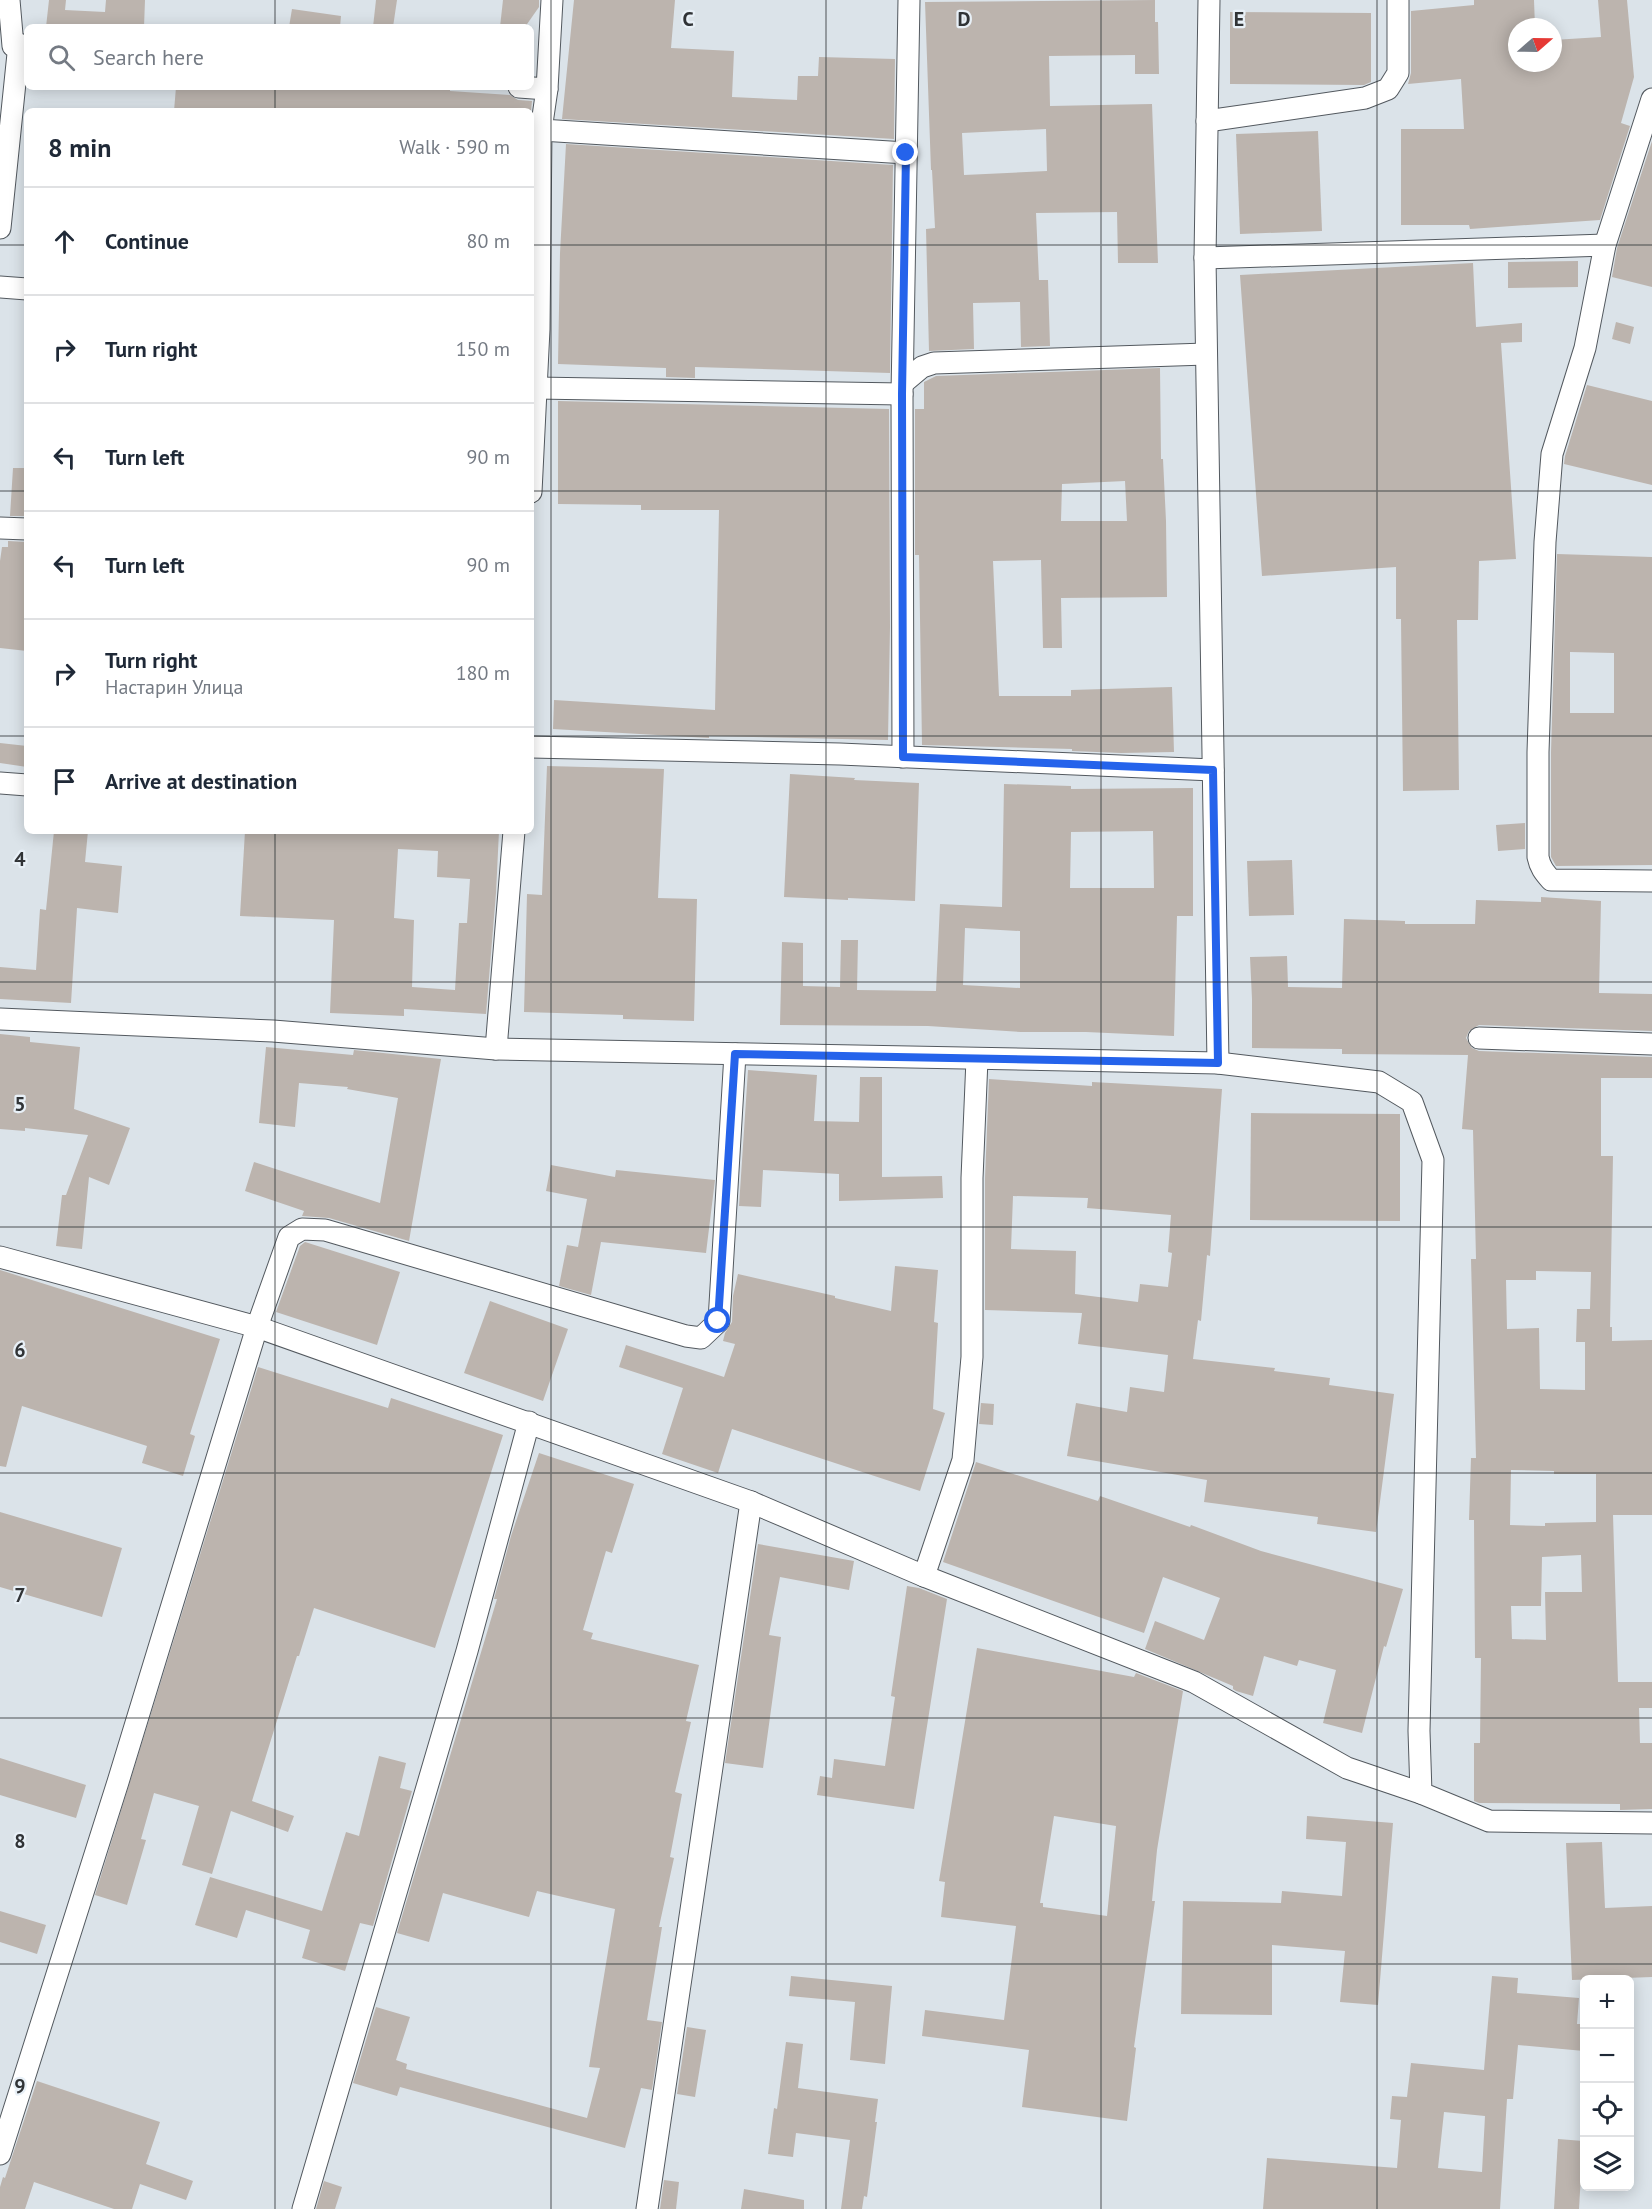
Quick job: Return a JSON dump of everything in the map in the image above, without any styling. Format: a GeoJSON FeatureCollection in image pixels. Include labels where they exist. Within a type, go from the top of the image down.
{"type":"FeatureCollection","features":[{"type":"Feature","properties":{"kind":"street"},"geometry":{"type":"LineString","coordinates":[[0,228],[15,45],[9,0]]}},
{"type":"Feature","properties":{"kind":"street"},"geometry":{"type":"LineString","coordinates":[[534,430],[541,130],[547,89],[552,0]]}},
{"type":"Feature","properties":{"kind":"street"},"geometry":{"type":"LineString","coordinates":[[903,757],[902,389],[909,0]]}},
{"type":"Feature","properties":{"kind":"street"},"geometry":{"type":"LineString","coordinates":[[1209,0],[1205,258],[1218,1063]]}},
{"type":"Feature","properties":{"kind":"street"},"geometry":{"type":"LineString","coordinates":[[1206,121],[1365,98],[1388,89],[1398,73],[1398,0]]}},
{"type":"Feature","properties":{"kind":"street"},"geometry":{"type":"LineString","coordinates":[[534,88],[547,89]]}},
{"type":"Feature","properties":{"kind":"street"},"geometry":{"type":"LineString","coordinates":[[1652,99],[1605,245],[1585,348],[1552,454],[1544,565],[1538,752],[1538,857],[1540,867],[1551,880],[1652,882]]}},
{"type":"Feature","properties":{"kind":"street"},"geometry":{"type":"LineString","coordinates":[[541,130],[906,153]]}},
{"type":"Feature","properties":{"kind":"street"},"geometry":{"type":"LineString","coordinates":[[1205,258],[1605,245]]}},
{"type":"Feature","properties":{"kind":"street"},"geometry":{"type":"LineString","coordinates":[[0,287],[24,289]]}},
{"type":"Feature","properties":{"kind":"street"},"geometry":{"type":"LineString","coordinates":[[536,388],[902,389],[922,367],[934,363],[1206,354]]}},
{"type":"Feature","properties":{"kind":"street"},"geometry":{"type":"LineString","coordinates":[[0,528],[24,529]]}},
{"type":"Feature","properties":{"kind":"street"},"geometry":{"type":"LineString","coordinates":[[534,747],[903,757],[1213,770]]}},
{"type":"Feature","properties":{"kind":"street"},"geometry":{"type":"LineString","coordinates":[[0,783],[24,785]]}},
{"type":"Feature","properties":{"kind":"street"},"geometry":{"type":"LineString","coordinates":[[496,1049],[513,834]]}},
{"type":"Feature","properties":{"kind":"street"},"geometry":{"type":"LineString","coordinates":[[0,1019],[273,1031],[496,1049],[1218,1063],[1379,1082],[1412,1102],[1434,1160],[1419,1731],[1420,1793]]}},
{"type":"Feature","properties":{"kind":"street"},"geometry":{"type":"LineString","coordinates":[[1479,1038],[1652,1044]]}},
{"type":"Feature","properties":{"kind":"street"},"geometry":{"type":"LineString","coordinates":[[0,2154],[121,1771],[256,1327],[289,1238],[302,1229],[325,1230],[686,1336],[701,1338],[718,1321],[735,1054]]}},
{"type":"Feature","properties":{"kind":"street"},"geometry":{"type":"LineString","coordinates":[[924,1576],[963,1460],[972,1357],[972,1178],[977,1059]]}},
{"type":"Feature","properties":{"kind":"street"},"geometry":{"type":"LineString","coordinates":[[0,1257],[256,1327],[751,1502],[924,1576],[1194,1682],[1347,1768],[1420,1793],[1489,1821],[1652,1823]]}},
{"type":"Feature","properties":{"kind":"street"},"geometry":{"type":"LineString","coordinates":[[303,2209],[467,1651],[529,1422]]}},
{"type":"Feature","properties":{"kind":"street"},"geometry":{"type":"LineString","coordinates":[[647,2209],[751,1502]]}},
{"type":"Feature","properties":{"kind":"building"},"geometry":{"type":"Polygon","coordinates":[[[49,0],[66,0],[65,10],[105,12],[106,0],[145,0],[144,24],[46,24],[49,0]]]}},
{"type":"Feature","properties":{"kind":"building"},"geometry":{"type":"Polygon","coordinates":[[[376,0],[397,0],[393,24],[373,24],[376,0]]]}},
{"type":"Feature","properties":{"kind":"building"},"geometry":{"type":"Polygon","coordinates":[[[503,0],[539,0],[539,7],[527,24],[500,24],[503,0]]]}},
{"type":"Feature","properties":{"kind":"building"},"geometry":{"type":"Polygon","coordinates":[[[574,0],[675,0],[671,48],[734,51],[732,97],[797,100],[798,76],[818,76],[819,57],[895,59],[894,139],[562,119],[574,0]]]}},
{"type":"Feature","properties":{"kind":"building"},"geometry":{"type":"Polygon","coordinates":[[[1155,0],[1155,22],[1158,22],[1159,74],[1135,74],[1135,55],[1049,56],[1050,106],[1152,104],[1158,263],[1118,263],[1117,212],[1036,213],[1039,280],[1048,280],[1050,346],[1021,347],[1020,302],[973,303],[974,349],[929,351],[926,229],[935,228],[925,2],[1155,0]],[[1046,129],[962,133],[964,175],[1047,171],[1046,129]]]}},
{"type":"Feature","properties":{"kind":"building"},"geometry":{"type":"Polygon","coordinates":[[[1474,0],[1534,0],[1535,18],[1508,18],[1508,72],[1562,72],[1562,39],[1601,37],[1598,0],[1627,0],[1634,77],[1621,123],[1630,126],[1600,220],[1470,229],[1469,225],[1401,225],[1401,129],[1464,129],[1461,79],[1408,84],[1411,73],[1411,11],[1474,5],[1474,0]]]}},
{"type":"Feature","properties":{"kind":"building"},"geometry":{"type":"Polygon","coordinates":[[[292,9],[341,16],[340,24],[290,24],[292,9]]]}},
{"type":"Feature","properties":{"kind":"building"},"geometry":{"type":"Polygon","coordinates":[[[1230,12],[1371,13],[1371,82],[1364,85],[1230,84],[1230,12]]]}},
{"type":"Feature","properties":{"kind":"building"},"geometry":{"type":"Polygon","coordinates":[[[176,90],[450,90],[510,95],[518,100],[532,101],[531,108],[174,108],[176,90]]]}},
{"type":"Feature","properties":{"kind":"building"},"geometry":{"type":"Polygon","coordinates":[[[1318,131],[1322,231],[1240,234],[1236,134],[1318,131]]]}},
{"type":"Feature","properties":{"kind":"building"},"geometry":{"type":"Polygon","coordinates":[[[1652,141],[1652,287],[1612,277],[1617,248],[1652,141]]]}},
{"type":"Feature","properties":{"kind":"building"},"geometry":{"type":"Polygon","coordinates":[[[566,144],[893,165],[890,373],[695,367],[695,378],[666,377],[666,368],[558,364],[560,253],[566,144]]]}},
{"type":"Feature","properties":{"kind":"building"},"geometry":{"type":"Polygon","coordinates":[[[1578,261],[1578,287],[1508,288],[1508,262],[1578,261]]]}},
{"type":"Feature","properties":{"kind":"building"},"geometry":{"type":"Polygon","coordinates":[[[1473,263],[1476,327],[1522,323],[1522,342],[1501,343],[1516,559],[1479,561],[1478,620],[1457,620],[1459,790],[1403,791],[1401,619],[1396,619],[1396,567],[1262,576],[1240,275],[1473,263]]]}},
{"type":"Feature","properties":{"kind":"building"},"geometry":{"type":"Polygon","coordinates":[[[1616,322],[1634,327],[1630,344],[1612,339],[1616,322]]]}},
{"type":"Feature","properties":{"kind":"building"},"geometry":{"type":"Polygon","coordinates":[[[1160,368],[1167,597],[1061,598],[1062,648],[1043,648],[1041,560],[993,561],[999,696],[1071,696],[1071,690],[1172,687],[1174,752],[1121,753],[1072,751],[1072,749],[922,745],[919,555],[915,555],[915,409],[924,409],[924,382],[936,376],[1160,368]],[[1125,481],[1062,484],[1061,521],[1127,521],[1125,481]]]}},
{"type":"Feature","properties":{"kind":"building"},"geometry":{"type":"Polygon","coordinates":[[[1587,385],[1652,401],[1652,485],[1564,464],[1587,385]]]}},
{"type":"Feature","properties":{"kind":"building"},"geometry":{"type":"Polygon","coordinates":[[[558,401],[889,409],[888,740],[709,736],[709,738],[553,729],[554,700],[715,710],[719,510],[641,510],[641,505],[558,504],[558,401]]]}},
{"type":"Feature","properties":{"kind":"building"},"geometry":{"type":"Polygon","coordinates":[[[13,468],[24,468],[24,516],[10,516],[13,468]]]}},
{"type":"Feature","properties":{"kind":"building"},"geometry":{"type":"Polygon","coordinates":[[[8,541],[24,542],[24,651],[0,648],[0,561],[2,547],[8,547],[8,541]]]}},
{"type":"Feature","properties":{"kind":"building"},"geometry":{"type":"Polygon","coordinates":[[[1557,554],[1652,557],[1652,865],[1556,866],[1551,857],[1551,752],[1557,554]],[[1570,652],[1570,713],[1614,713],[1614,653],[1570,652]]]}},
{"type":"Feature","properties":{"kind":"building"},"geometry":{"type":"Polygon","coordinates":[[[0,743],[24,746],[24,767],[0,763],[0,743]]]}},
{"type":"Feature","properties":{"kind":"building"},"geometry":{"type":"Polygon","coordinates":[[[547,766],[664,769],[658,898],[697,899],[694,1021],[623,1019],[623,1015],[524,1012],[527,894],[542,895],[547,766]]]}},
{"type":"Feature","properties":{"kind":"building"},"geometry":{"type":"Polygon","coordinates":[[[790,774],[919,783],[915,901],[784,897],[790,774]]]}},
{"type":"Feature","properties":{"kind":"building"},"geometry":{"type":"Polygon","coordinates":[[[1004,784],[1071,786],[1071,789],[1193,788],[1193,916],[1177,916],[1174,1036],[1021,1032],[928,1026],[780,1025],[782,942],[803,943],[803,986],[840,987],[841,940],[858,940],[857,990],[936,991],[940,904],[1002,907],[1004,784]],[[1153,831],[1071,832],[1070,888],[1154,888],[1153,831]],[[965,928],[963,985],[1020,988],[1020,931],[965,928]]]}},
{"type":"Feature","properties":{"kind":"building"},"geometry":{"type":"Polygon","coordinates":[[[1525,823],[1525,849],[1498,851],[1496,825],[1525,823]]]}},
{"type":"Feature","properties":{"kind":"building"},"geometry":{"type":"Polygon","coordinates":[[[54,834],[88,834],[85,862],[122,866],[118,913],[77,908],[71,1003],[0,999],[0,967],[36,970],[40,909],[46,910],[54,834]]]}},
{"type":"Feature","properties":{"kind":"building"},"geometry":{"type":"Polygon","coordinates":[[[245,834],[499,834],[486,1014],[404,1009],[404,1016],[330,1013],[334,920],[240,916],[245,834]],[[398,849],[394,918],[414,920],[412,987],[455,990],[459,923],[467,923],[470,879],[437,877],[438,851],[398,849]]]}},
{"type":"Feature","properties":{"kind":"building"},"geometry":{"type":"Polygon","coordinates":[[[1292,860],[1294,915],[1249,916],[1247,861],[1292,860]]]}},
{"type":"Feature","properties":{"kind":"building"},"geometry":{"type":"Polygon","coordinates":[[[1541,897],[1601,901],[1599,993],[1652,994],[1652,1031],[1479,1025],[1469,1031],[1466,1038],[1472,1048],[1479,1051],[1652,1057],[1652,1078],[1601,1078],[1601,1156],[1613,1156],[1610,1327],[1612,1327],[1612,1341],[1652,1340],[1652,1515],[1613,1515],[1618,1682],[1652,1682],[1652,1708],[1639,1708],[1640,1743],[1652,1743],[1652,1809],[1620,1810],[1620,1804],[1479,1803],[1474,1801],[1474,1743],[1480,1743],[1481,1658],[1475,1658],[1474,1520],[1469,1520],[1471,1458],[1476,1458],[1471,1259],[1476,1259],[1473,1130],[1462,1129],[1468,1055],[1342,1054],[1342,1049],[1252,1048],[1250,957],[1287,956],[1288,987],[1342,988],[1344,919],[1405,921],[1405,924],[1475,924],[1476,900],[1541,902],[1541,897]],[[1536,1271],[1536,1280],[1506,1280],[1507,1329],[1539,1328],[1540,1389],[1585,1390],[1585,1342],[1576,1342],[1577,1309],[1590,1309],[1591,1272],[1536,1271]],[[1511,1470],[1510,1525],[1545,1526],[1545,1523],[1596,1522],[1596,1474],[1554,1474],[1554,1471],[1511,1470]],[[1581,1555],[1542,1557],[1541,1606],[1511,1606],[1512,1639],[1546,1640],[1545,1592],[1582,1592],[1581,1555]]]}},
{"type":"Feature","properties":{"kind":"building"},"geometry":{"type":"Polygon","coordinates":[[[0,1034],[30,1037],[30,1042],[80,1047],[74,1109],[130,1128],[109,1185],[89,1177],[82,1249],[56,1246],[62,1195],[66,1195],[88,1135],[25,1128],[25,1131],[0,1129],[0,1034]]]}},
{"type":"Feature","properties":{"kind":"building"},"geometry":{"type":"Polygon","coordinates":[[[266,1047],[353,1055],[354,1050],[441,1059],[409,1241],[329,1218],[302,1216],[304,1211],[245,1191],[254,1162],[380,1203],[398,1098],[347,1089],[348,1087],[299,1083],[295,1127],[259,1123],[266,1047]]]}},
{"type":"Feature","properties":{"kind":"building"},"geometry":{"type":"Polygon","coordinates":[[[748,1070],[817,1075],[814,1121],[859,1122],[860,1077],[882,1077],[882,1177],[942,1176],[943,1198],[839,1201],[839,1174],[763,1170],[761,1207],[739,1206],[748,1070]]]}},
{"type":"Feature","properties":{"kind":"building"},"geometry":{"type":"Polygon","coordinates":[[[989,1079],[1092,1086],[1092,1082],[1222,1089],[1210,1256],[1207,1255],[1201,1321],[1198,1320],[1193,1359],[1275,1368],[1274,1371],[1330,1378],[1329,1385],[1394,1394],[1376,1532],[1317,1524],[1318,1517],[1204,1502],[1207,1480],[1067,1456],[1076,1403],[1127,1412],[1130,1387],[1164,1392],[1168,1355],[1078,1344],[1082,1313],[985,1310],[985,1178],[989,1079]],[[1013,1196],[1011,1249],[1076,1251],[1075,1294],[1138,1302],[1140,1284],[1168,1287],[1172,1253],[1168,1252],[1171,1215],[1087,1208],[1088,1198],[1013,1196]]]}},
{"type":"Feature","properties":{"kind":"building"},"geometry":{"type":"Polygon","coordinates":[[[1251,1113],[1400,1114],[1400,1221],[1250,1220],[1251,1113]]]}},
{"type":"Feature","properties":{"kind":"building"},"geometry":{"type":"Polygon","coordinates":[[[551,1165],[615,1177],[616,1170],[715,1180],[706,1253],[601,1242],[591,1295],[559,1286],[567,1245],[578,1247],[587,1199],[546,1191],[551,1165]]]}},
{"type":"Feature","properties":{"kind":"building"},"geometry":{"type":"Polygon","coordinates":[[[305,1242],[400,1272],[377,1345],[276,1312],[300,1246],[305,1242]]]}},
{"type":"Feature","properties":{"kind":"building"},"geometry":{"type":"Polygon","coordinates":[[[895,1266],[938,1270],[934,1322],[938,1323],[933,1409],[945,1413],[920,1491],[732,1429],[718,1473],[662,1454],[683,1388],[619,1367],[626,1345],[724,1377],[735,1344],[723,1341],[732,1322],[733,1296],[738,1274],[891,1311],[895,1266]]]}},
{"type":"Feature","properties":{"kind":"building"},"geometry":{"type":"Polygon","coordinates":[[[0,1270],[220,1339],[190,1434],[195,1436],[183,1476],[142,1463],[147,1446],[22,1406],[6,1467],[0,1466],[0,1270]]]}},
{"type":"Feature","properties":{"kind":"building"},"geometry":{"type":"Polygon","coordinates":[[[490,1301],[568,1329],[543,1401],[464,1373],[490,1301]]]}},
{"type":"Feature","properties":{"kind":"building"},"geometry":{"type":"Polygon","coordinates":[[[258,1367],[388,1408],[391,1398],[503,1435],[435,1648],[314,1608],[252,1801],[294,1816],[288,1832],[231,1811],[212,1874],[182,1865],[199,1806],[154,1793],[141,1839],[146,1840],[127,1905],[95,1895],[258,1367]]]}},
{"type":"Feature","properties":{"kind":"building"},"geometry":{"type":"Polygon","coordinates":[[[981,1403],[994,1404],[993,1425],[979,1424],[981,1403]]]}},
{"type":"Feature","properties":{"kind":"building"},"geometry":{"type":"Polygon","coordinates":[[[539,1453],[634,1484],[612,1553],[606,1551],[583,1630],[593,1633],[591,1639],[699,1665],[686,1721],[691,1722],[675,1792],[682,1794],[670,1857],[674,1858],[659,1927],[662,1927],[647,2020],[662,2022],[652,2090],[641,2088],[625,2148],[400,2087],[397,2096],[353,2083],[376,2007],[410,2017],[396,2060],[407,2064],[406,2069],[587,2118],[600,2068],[589,2067],[615,1909],[537,1891],[529,1917],[443,1893],[429,1942],[397,1933],[497,1599],[494,1599],[511,1536],[539,1453]]]}},
{"type":"Feature","properties":{"kind":"building"},"geometry":{"type":"Polygon","coordinates":[[[976,1462],[1098,1501],[1100,1496],[1190,1527],[1191,1525],[1261,1551],[1403,1589],[1386,1647],[1384,1646],[1362,1733],[1323,1723],[1336,1670],[1299,1660],[1297,1666],[1264,1656],[1253,1696],[1236,1691],[1233,1686],[1145,1649],[1155,1621],[1204,1640],[1220,1598],[1163,1577],[1144,1633],[943,1562],[976,1462]]]}},
{"type":"Feature","properties":{"kind":"building"},"geometry":{"type":"Polygon","coordinates":[[[0,1512],[122,1548],[102,1617],[0,1587],[0,1512]]]}},
{"type":"Feature","properties":{"kind":"building"},"geometry":{"type":"Polygon","coordinates":[[[758,1544],[854,1561],[849,1590],[780,1577],[769,1635],[781,1637],[763,1768],[725,1763],[758,1544]]]}},
{"type":"Feature","properties":{"kind":"building"},"geometry":{"type":"Polygon","coordinates":[[[907,1586],[919,1588],[947,1599],[914,1809],[817,1795],[820,1776],[832,1778],[834,1759],[885,1766],[895,1697],[891,1696],[907,1586]]]}},
{"type":"Feature","properties":{"kind":"building"},"geometry":{"type":"Polygon","coordinates":[[[977,1648],[1134,1677],[1136,1673],[1183,1691],[1157,1850],[1152,1901],[1155,1901],[1134,2047],[1136,2048],[1127,2121],[1022,2107],[1029,2050],[922,2036],[925,2010],[1004,2020],[1016,1926],[941,1917],[945,1882],[939,1881],[977,1648]],[[1054,1816],[1040,1903],[1043,1903],[1043,1907],[1107,1916],[1116,1826],[1054,1816]]]}},
{"type":"Feature","properties":{"kind":"building"},"geometry":{"type":"Polygon","coordinates":[[[379,1756],[406,1763],[400,1788],[412,1791],[373,1926],[360,1923],[345,1971],[302,1958],[310,1930],[246,1910],[237,1938],[195,1925],[210,1877],[322,1911],[346,1832],[359,1836],[379,1756]]]}},
{"type":"Feature","properties":{"kind":"building"},"geometry":{"type":"Polygon","coordinates":[[[0,1758],[86,1785],[76,1818],[0,1795],[0,1758]]]}},
{"type":"Feature","properties":{"kind":"building"},"geometry":{"type":"Polygon","coordinates":[[[1307,1816],[1393,1823],[1378,2005],[1340,2002],[1345,1951],[1272,1945],[1272,2015],[1181,2014],[1183,1901],[1281,1903],[1282,1891],[1342,1896],[1346,1842],[1306,1839],[1307,1816]]]}},
{"type":"Feature","properties":{"kind":"building"},"geometry":{"type":"Polygon","coordinates":[[[1602,1842],[1605,1908],[1652,1906],[1652,1977],[1580,1975],[1580,1980],[1572,1980],[1566,1843],[1602,1842]]]}},
{"type":"Feature","properties":{"kind":"building"},"geometry":{"type":"Polygon","coordinates":[[[0,1911],[46,1925],[37,1954],[0,1942],[0,1911]]]}},
{"type":"Feature","properties":{"kind":"building"},"geometry":{"type":"Polygon","coordinates":[[[791,1976],[892,1986],[885,2064],[850,2060],[855,2002],[789,1996],[791,1976]]]}},
{"type":"Feature","properties":{"kind":"building"},"geometry":{"type":"Polygon","coordinates":[[[1492,1976],[1518,1978],[1517,1993],[1579,1998],[1577,2024],[1580,2024],[1580,2051],[1518,2045],[1513,2099],[1507,2099],[1500,2209],[1263,2209],[1267,2158],[1397,2168],[1401,2120],[1390,2119],[1392,2096],[1407,2097],[1411,2063],[1484,2070],[1492,1976]],[[1444,2112],[1438,2168],[1482,2172],[1485,2116],[1444,2112]]]}},
{"type":"Feature","properties":{"kind":"building"},"geometry":{"type":"Polygon","coordinates":[[[687,2027],[706,2030],[695,2097],[677,2094],[687,2027]]]}},
{"type":"Feature","properties":{"kind":"building"},"geometry":{"type":"Polygon","coordinates":[[[786,2042],[803,2044],[798,2088],[878,2099],[867,2197],[864,2196],[862,2209],[841,2209],[850,2140],[796,2133],[793,2157],[768,2154],[786,2042]]]}},
{"type":"Feature","properties":{"kind":"building"},"geometry":{"type":"Polygon","coordinates":[[[37,2081],[160,2122],[146,2164],[193,2181],[186,2200],[140,2184],[132,2209],[114,2209],[34,2182],[25,2209],[0,2209],[0,2187],[37,2081]]]}},
{"type":"Feature","properties":{"kind":"building"},"geometry":{"type":"Polygon","coordinates":[[[1558,2139],[1580,2141],[1579,2209],[1554,2209],[1558,2139]]]}},
{"type":"Feature","properties":{"kind":"building"},"geometry":{"type":"Polygon","coordinates":[[[664,2180],[679,2182],[676,2209],[660,2209],[664,2180]]]}},
{"type":"Feature","properties":{"kind":"building"},"geometry":{"type":"Polygon","coordinates":[[[324,2181],[342,2187],[335,2209],[316,2209],[324,2181]]]}},
{"type":"Feature","properties":{"kind":"building"},"geometry":{"type":"Polygon","coordinates":[[[744,2189],[804,2200],[804,2209],[741,2209],[744,2189]]]}},
{"type":"Feature","properties":{"kind":"route"},"geometry":{"type":"LineString","coordinates":[[718,1321],[735,1054],[1218,1063],[1213,770],[903,757],[902,394],[906,153]]}}]}
